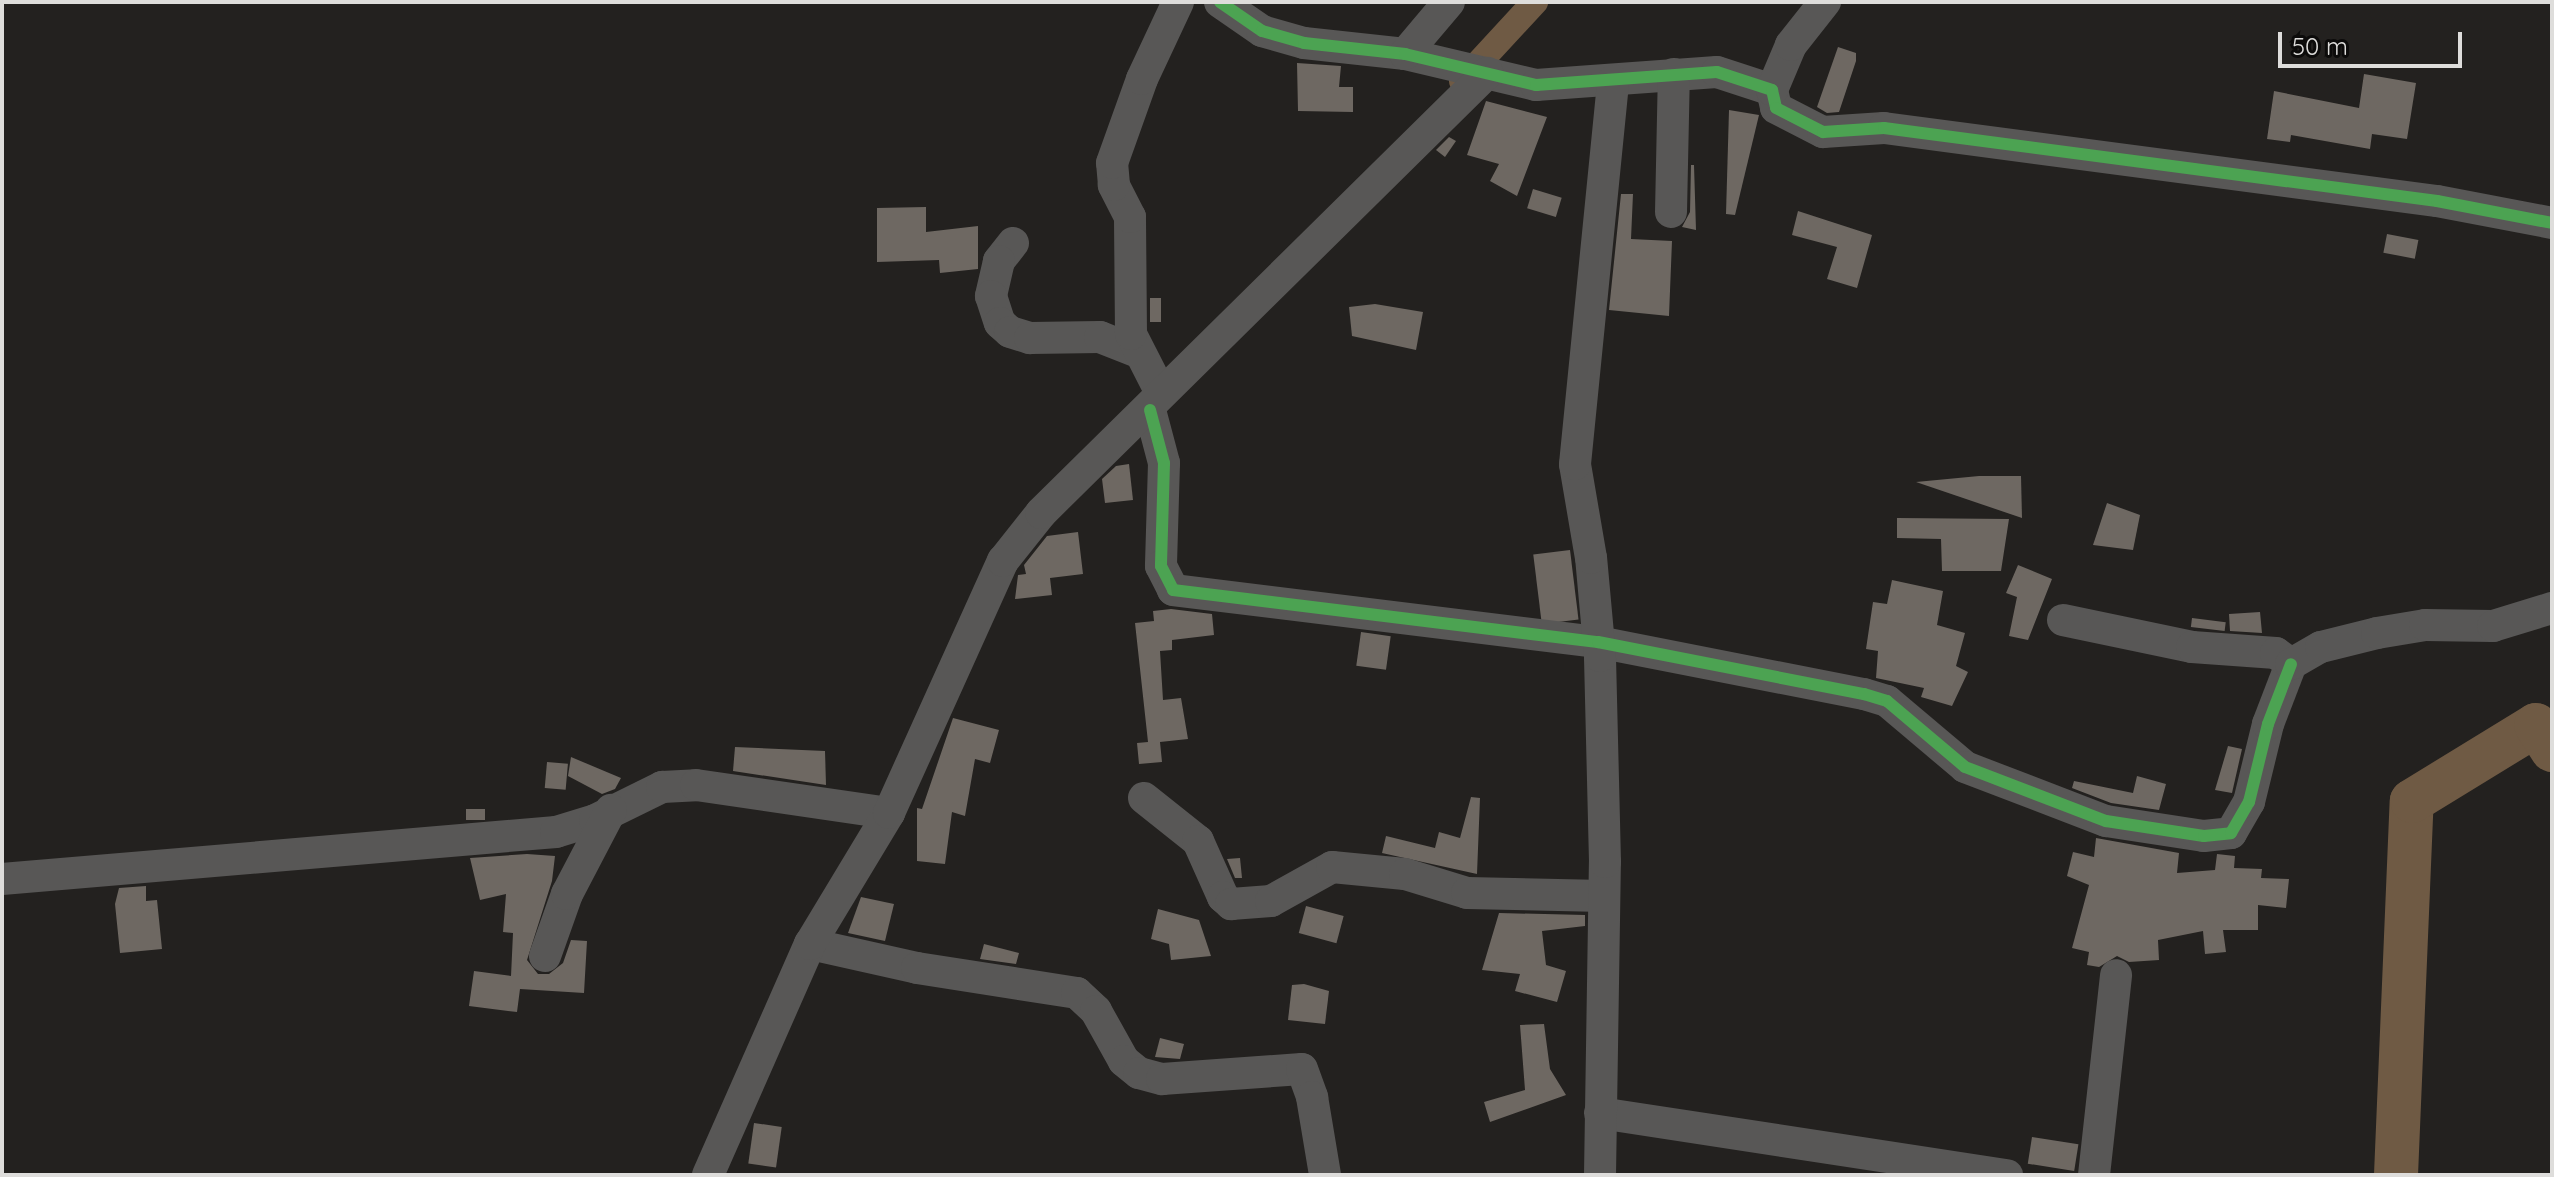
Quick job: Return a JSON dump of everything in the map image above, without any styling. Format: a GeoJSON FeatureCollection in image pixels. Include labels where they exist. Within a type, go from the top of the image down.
{"type":"FeatureCollection","features":[{"type":"Feature","properties":{"kind":"street"},"geometry":{"type":"LineString","coordinates":[[1178,2],[1142,79],[1112,163],[1114,185],[1130,217],[1129,316],[1150,380],[1164,463],[1161,566],[1173,590],[1598,642],[1887,701],[1965,767],[1985,777],[2106,821],[2204,836],[2231,833],[2242,821],[2268,724],[2291,664],[2321,647],[2377,633],[2425,625],[2493,626],[2552,608]]}},
{"type":"Feature","properties":{"kind":"street"},"geometry":{"type":"LineString","coordinates":[[1220,2],[1262,31],[1304,43],[1412,56],[1536,85],[1717,72],[1772,90]]}},
{"type":"Feature","properties":{"kind":"street"},"geometry":{"type":"LineString","coordinates":[[1412,56],[1449,2]]}},
{"type":"Feature","properties":{"kind":"street"},"geometry":{"type":"LineString","coordinates":[[1825,2],[1791,45],[1772,90],[1776,108],[1823,132],[1884,128],[2437,201],[2552,223]]}},
{"type":"Feature","properties":{"kind":"street"},"geometry":{"type":"LineString","coordinates":[[708,1175],[873,809],[1003,561],[1150,380],[1474,69]]}},
{"type":"Feature","properties":{"kind":"street"},"geometry":{"type":"LineString","coordinates":[[1671,212],[1674,74]]}},
{"type":"Feature","properties":{"kind":"street"},"geometry":{"type":"LineString","coordinates":[[1600,1175],[1604,896],[1598,642],[1575,464],[1613,81]]}},
{"type":"Feature","properties":{"kind":"street"},"geometry":{"type":"LineString","coordinates":[[1013,243],[995,270],[991,296],[1000,323],[1010,332],[1030,338],[1100,337],[1150,380]]}},
{"type":"Feature","properties":{"kind":"street"},"geometry":{"type":"LineString","coordinates":[[2063,620],[2192,647],[2276,653],[2291,664]]}},
{"type":"Feature","properties":{"kind":"street"},"geometry":{"type":"LineString","coordinates":[[2,879],[556,832],[662,787],[696,785],[873,809]]}},
{"type":"Feature","properties":{"kind":"street"},"geometry":{"type":"LineString","coordinates":[[1144,798],[1198,841],[1223,897],[1231,904],[1271,901],[1332,867],[1405,874],[1467,893],[1604,896]]}},
{"type":"Feature","properties":{"kind":"street"},"geometry":{"type":"LineString","coordinates":[[545,956],[567,894],[611,810]]}},
{"type":"Feature","properties":{"kind":"street"},"geometry":{"type":"LineString","coordinates":[[810,944],[917,968],[1077,993],[1096,1011],[1124,1061],[1139,1073],[1162,1079],[1302,1069],[1310,1087],[1325,1175]]}},
{"type":"Feature","properties":{"kind":"street"},"geometry":{"type":"LineString","coordinates":[[2094,1175],[2116,975]]}},
{"type":"Feature","properties":{"kind":"street"},"geometry":{"type":"LineString","coordinates":[[1600,1113],[2007,1175]]}},
{"type":"Feature","properties":{"kind":"building"},"geometry":{"type":"Polygon","coordinates":[[[1838,47],[1856,53],[1856,61],[1839,112],[1827,113],[1817,107],[1838,47]]]}},
{"type":"Feature","properties":{"kind":"building"},"geometry":{"type":"Polygon","coordinates":[[[1297,63],[1341,66],[1339,87],[1353,87],[1353,112],[1298,111],[1297,63]]]}},
{"type":"Feature","properties":{"kind":"building"},"geometry":{"type":"Polygon","coordinates":[[[2364,74],[2416,83],[2407,139],[2372,134],[2370,149],[2291,135],[2290,142],[2267,139],[2274,91],[2359,108],[2364,74]]]}},
{"type":"Feature","properties":{"kind":"building"},"geometry":{"type":"Polygon","coordinates":[[[1486,101],[1547,117],[1517,196],[1490,181],[1499,164],[1467,155],[1486,101]]]}},
{"type":"Feature","properties":{"kind":"building"},"geometry":{"type":"Polygon","coordinates":[[[1729,110],[1759,115],[1735,215],[1726,214],[1729,110]]]}},
{"type":"Feature","properties":{"kind":"building"},"geometry":{"type":"Polygon","coordinates":[[[1449,137],[1456,141],[1445,157],[1436,150],[1449,137]]]}},
{"type":"Feature","properties":{"kind":"building"},"geometry":{"type":"Polygon","coordinates":[[[1691,165],[1694,165],[1696,230],[1682,227],[1690,212],[1691,165]]]}},
{"type":"Feature","properties":{"kind":"building"},"geometry":{"type":"Polygon","coordinates":[[[1533,189],[1562,198],[1556,217],[1527,208],[1533,189]]]}},
{"type":"Feature","properties":{"kind":"building"},"geometry":{"type":"Polygon","coordinates":[[[1621,194],[1633,194],[1631,239],[1672,241],[1669,316],[1609,310],[1621,194]]]}},
{"type":"Feature","properties":{"kind":"building"},"geometry":{"type":"Polygon","coordinates":[[[926,207],[926,232],[978,226],[978,269],[940,273],[939,260],[877,262],[877,208],[926,207]]]}},
{"type":"Feature","properties":{"kind":"building"},"geometry":{"type":"Polygon","coordinates":[[[1798,211],[1872,235],[1857,288],[1827,279],[1837,247],[1792,235],[1798,211]]]}},
{"type":"Feature","properties":{"kind":"building"},"geometry":{"type":"Polygon","coordinates":[[[2387,234],[2418,240],[2415,259],[2383,253],[2387,234]]]}},
{"type":"Feature","properties":{"kind":"building"},"geometry":{"type":"Polygon","coordinates":[[[1150,298],[1161,298],[1161,322],[1150,322],[1150,298]]]}},
{"type":"Feature","properties":{"kind":"building"},"geometry":{"type":"Polygon","coordinates":[[[1375,304],[1423,312],[1416,350],[1352,336],[1349,307],[1375,304]]]}},
{"type":"Feature","properties":{"kind":"building"},"geometry":{"type":"Polygon","coordinates":[[[1129,464],[1133,500],[1105,503],[1102,479],[1116,466],[1129,464]]]}},
{"type":"Feature","properties":{"kind":"building"},"geometry":{"type":"Polygon","coordinates":[[[2021,476],[2022,518],[1916,482],[2021,476]]]}},
{"type":"Feature","properties":{"kind":"building"},"geometry":{"type":"Polygon","coordinates":[[[2107,503],[2140,515],[2133,550],[2093,545],[2107,503]]]}},
{"type":"Feature","properties":{"kind":"building"},"geometry":{"type":"Polygon","coordinates":[[[1897,518],[2009,519],[2001,571],[1942,571],[1941,539],[1897,538],[1897,518]]]}},
{"type":"Feature","properties":{"kind":"building"},"geometry":{"type":"Polygon","coordinates":[[[1078,532],[1083,574],[1050,578],[1052,595],[1015,599],[1018,575],[1026,574],[1024,565],[1047,536],[1078,532]]]}},
{"type":"Feature","properties":{"kind":"building"},"geometry":{"type":"Polygon","coordinates":[[[1570,550],[1579,619],[1542,624],[1533,555],[1570,550]]]}},
{"type":"Feature","properties":{"kind":"building"},"geometry":{"type":"Polygon","coordinates":[[[2018,565],[2052,579],[2028,640],[2009,636],[2017,597],[2006,593],[2018,565]]]}},
{"type":"Feature","properties":{"kind":"building"},"geometry":{"type":"Polygon","coordinates":[[[1892,580],[1943,591],[1937,625],[1965,633],[1956,666],[1968,672],[1952,706],[1921,697],[1924,688],[1876,678],[1878,651],[1866,649],[1873,602],[1887,604],[1892,580]]]}},
{"type":"Feature","properties":{"kind":"building"},"geometry":{"type":"Polygon","coordinates":[[[1171,609],[1212,614],[1214,635],[1172,640],[1172,650],[1160,651],[1163,700],[1181,698],[1188,739],[1160,742],[1162,762],[1139,764],[1137,743],[1148,742],[1135,623],[1154,621],[1153,611],[1171,609]]]}},
{"type":"Feature","properties":{"kind":"building"},"geometry":{"type":"Polygon","coordinates":[[[2260,612],[2262,633],[2230,631],[2229,614],[2260,612]]]}},
{"type":"Feature","properties":{"kind":"building"},"geometry":{"type":"Polygon","coordinates":[[[2192,618],[2226,622],[2225,631],[2191,627],[2192,618]]]}},
{"type":"Feature","properties":{"kind":"building"},"geometry":{"type":"Polygon","coordinates":[[[1361,632],[1391,636],[1386,670],[1356,666],[1361,632]]]}},
{"type":"Feature","properties":{"kind":"building"},"geometry":{"type":"Polygon","coordinates":[[[953,718],[999,730],[990,763],[975,759],[965,816],[952,812],[945,864],[917,861],[917,808],[922,809],[953,718]]]}},
{"type":"Feature","properties":{"kind":"building"},"geometry":{"type":"Polygon","coordinates":[[[2228,746],[2242,749],[2232,793],[2215,790],[2228,746]]]}},
{"type":"Feature","properties":{"kind":"building"},"geometry":{"type":"Polygon","coordinates":[[[735,747],[825,751],[826,785],[733,771],[735,747]]]}},
{"type":"Feature","properties":{"kind":"building"},"geometry":{"type":"Polygon","coordinates":[[[571,757],[621,778],[615,789],[602,794],[568,776],[571,757]]]}},
{"type":"Feature","properties":{"kind":"building"},"geometry":{"type":"Polygon","coordinates":[[[547,762],[568,764],[566,790],[545,788],[547,762]]]}},
{"type":"Feature","properties":{"kind":"building"},"geometry":{"type":"Polygon","coordinates":[[[2137,776],[2166,784],[2159,810],[2111,803],[2072,788],[2074,781],[2133,793],[2137,776]]]}},
{"type":"Feature","properties":{"kind":"building"},"geometry":{"type":"Polygon","coordinates":[[[1471,797],[1480,798],[1477,874],[1382,853],[1386,836],[1435,848],[1439,832],[1460,838],[1471,797]]]}},
{"type":"Feature","properties":{"kind":"building"},"geometry":{"type":"Polygon","coordinates":[[[466,809],[485,809],[485,820],[466,820],[466,809]]]}},
{"type":"Feature","properties":{"kind":"building"},"geometry":{"type":"Polygon","coordinates":[[[2096,838],[2179,853],[2177,873],[2215,870],[2217,854],[2235,856],[2234,868],[2262,869],[2261,878],[2289,879],[2286,908],[2258,905],[2258,930],[2223,930],[2226,952],[2205,954],[2203,931],[2158,940],[2159,960],[2129,962],[2117,956],[2099,967],[2087,965],[2089,952],[2072,948],[2089,885],[2067,876],[2073,852],[2094,857],[2096,838]]]}},
{"type":"Feature","properties":{"kind":"building"},"geometry":{"type":"Polygon","coordinates":[[[527,854],[555,856],[552,881],[527,960],[538,974],[549,974],[563,963],[571,940],[587,941],[584,993],[520,989],[517,1012],[469,1006],[474,971],[511,976],[513,933],[503,932],[506,894],[480,900],[470,858],[527,854]]]}},
{"type":"Feature","properties":{"kind":"building"},"geometry":{"type":"Polygon","coordinates":[[[1240,858],[1242,878],[1235,878],[1227,859],[1240,858]]]}},
{"type":"Feature","properties":{"kind":"building"},"geometry":{"type":"Polygon","coordinates":[[[146,886],[146,901],[157,900],[162,949],[120,953],[115,904],[119,888],[146,886]]]}},
{"type":"Feature","properties":{"kind":"building"},"geometry":{"type":"Polygon","coordinates":[[[861,897],[894,904],[885,941],[848,933],[861,897]]]}},
{"type":"Feature","properties":{"kind":"building"},"geometry":{"type":"Polygon","coordinates":[[[1306,906],[1344,916],[1336,943],[1299,933],[1306,906]]]}},
{"type":"Feature","properties":{"kind":"building"},"geometry":{"type":"Polygon","coordinates":[[[1158,909],[1199,920],[1211,956],[1171,960],[1169,944],[1151,939],[1158,909]]]}},
{"type":"Feature","properties":{"kind":"building"},"geometry":{"type":"Polygon","coordinates":[[[1499,913],[1585,915],[1585,926],[1542,931],[1546,965],[1566,971],[1557,1002],[1515,991],[1520,974],[1482,970],[1499,913]]]}},
{"type":"Feature","properties":{"kind":"building"},"geometry":{"type":"Polygon","coordinates":[[[984,944],[1019,953],[1016,964],[980,959],[984,944]]]}},
{"type":"Feature","properties":{"kind":"building"},"geometry":{"type":"Polygon","coordinates":[[[1304,984],[1329,991],[1325,1024],[1288,1020],[1292,985],[1304,984]]]}},
{"type":"Feature","properties":{"kind":"building"},"geometry":{"type":"Polygon","coordinates":[[[1544,1024],[1550,1069],[1566,1095],[1490,1122],[1484,1102],[1525,1090],[1520,1025],[1544,1024]]]}},
{"type":"Feature","properties":{"kind":"building"},"geometry":{"type":"Polygon","coordinates":[[[1160,1038],[1184,1044],[1180,1059],[1155,1057],[1160,1038]]]}},
{"type":"Feature","properties":{"kind":"building"},"geometry":{"type":"Polygon","coordinates":[[[754,1123],[782,1127],[776,1167],[748,1164],[754,1123]]]}},
{"type":"Feature","properties":{"kind":"building"},"geometry":{"type":"Polygon","coordinates":[[[2032,1137],[2078,1144],[2074,1171],[2028,1164],[2032,1137]]]}},
{"type":"Feature","properties":{"kind":"waterway"},"geometry":{"type":"LineString","coordinates":[[1462,81],[1535,2]]}},
{"type":"Feature","properties":{"kind":"waterway"},"geometry":{"type":"LineString","coordinates":[[2396,1175],[2412,801],[2536,725],[2552,750]]}},
{"type":"Feature","properties":{"kind":"cycle path"},"geometry":{"type":"LineString","coordinates":[[1220,2],[1262,31],[1304,43],[1405,54],[1536,85],[1717,72],[1772,90],[1776,108],[1823,132],[1884,128],[2437,201],[2552,223]]}},
{"type":"Feature","properties":{"kind":"cycle path"},"geometry":{"type":"LineString","coordinates":[[1150,410],[1164,463],[1161,566],[1173,590],[1598,642],[1864,694],[1887,701],[1965,767],[2106,821],[2204,836],[2231,833],[2249,802],[2268,724],[2291,664]]}}]}
